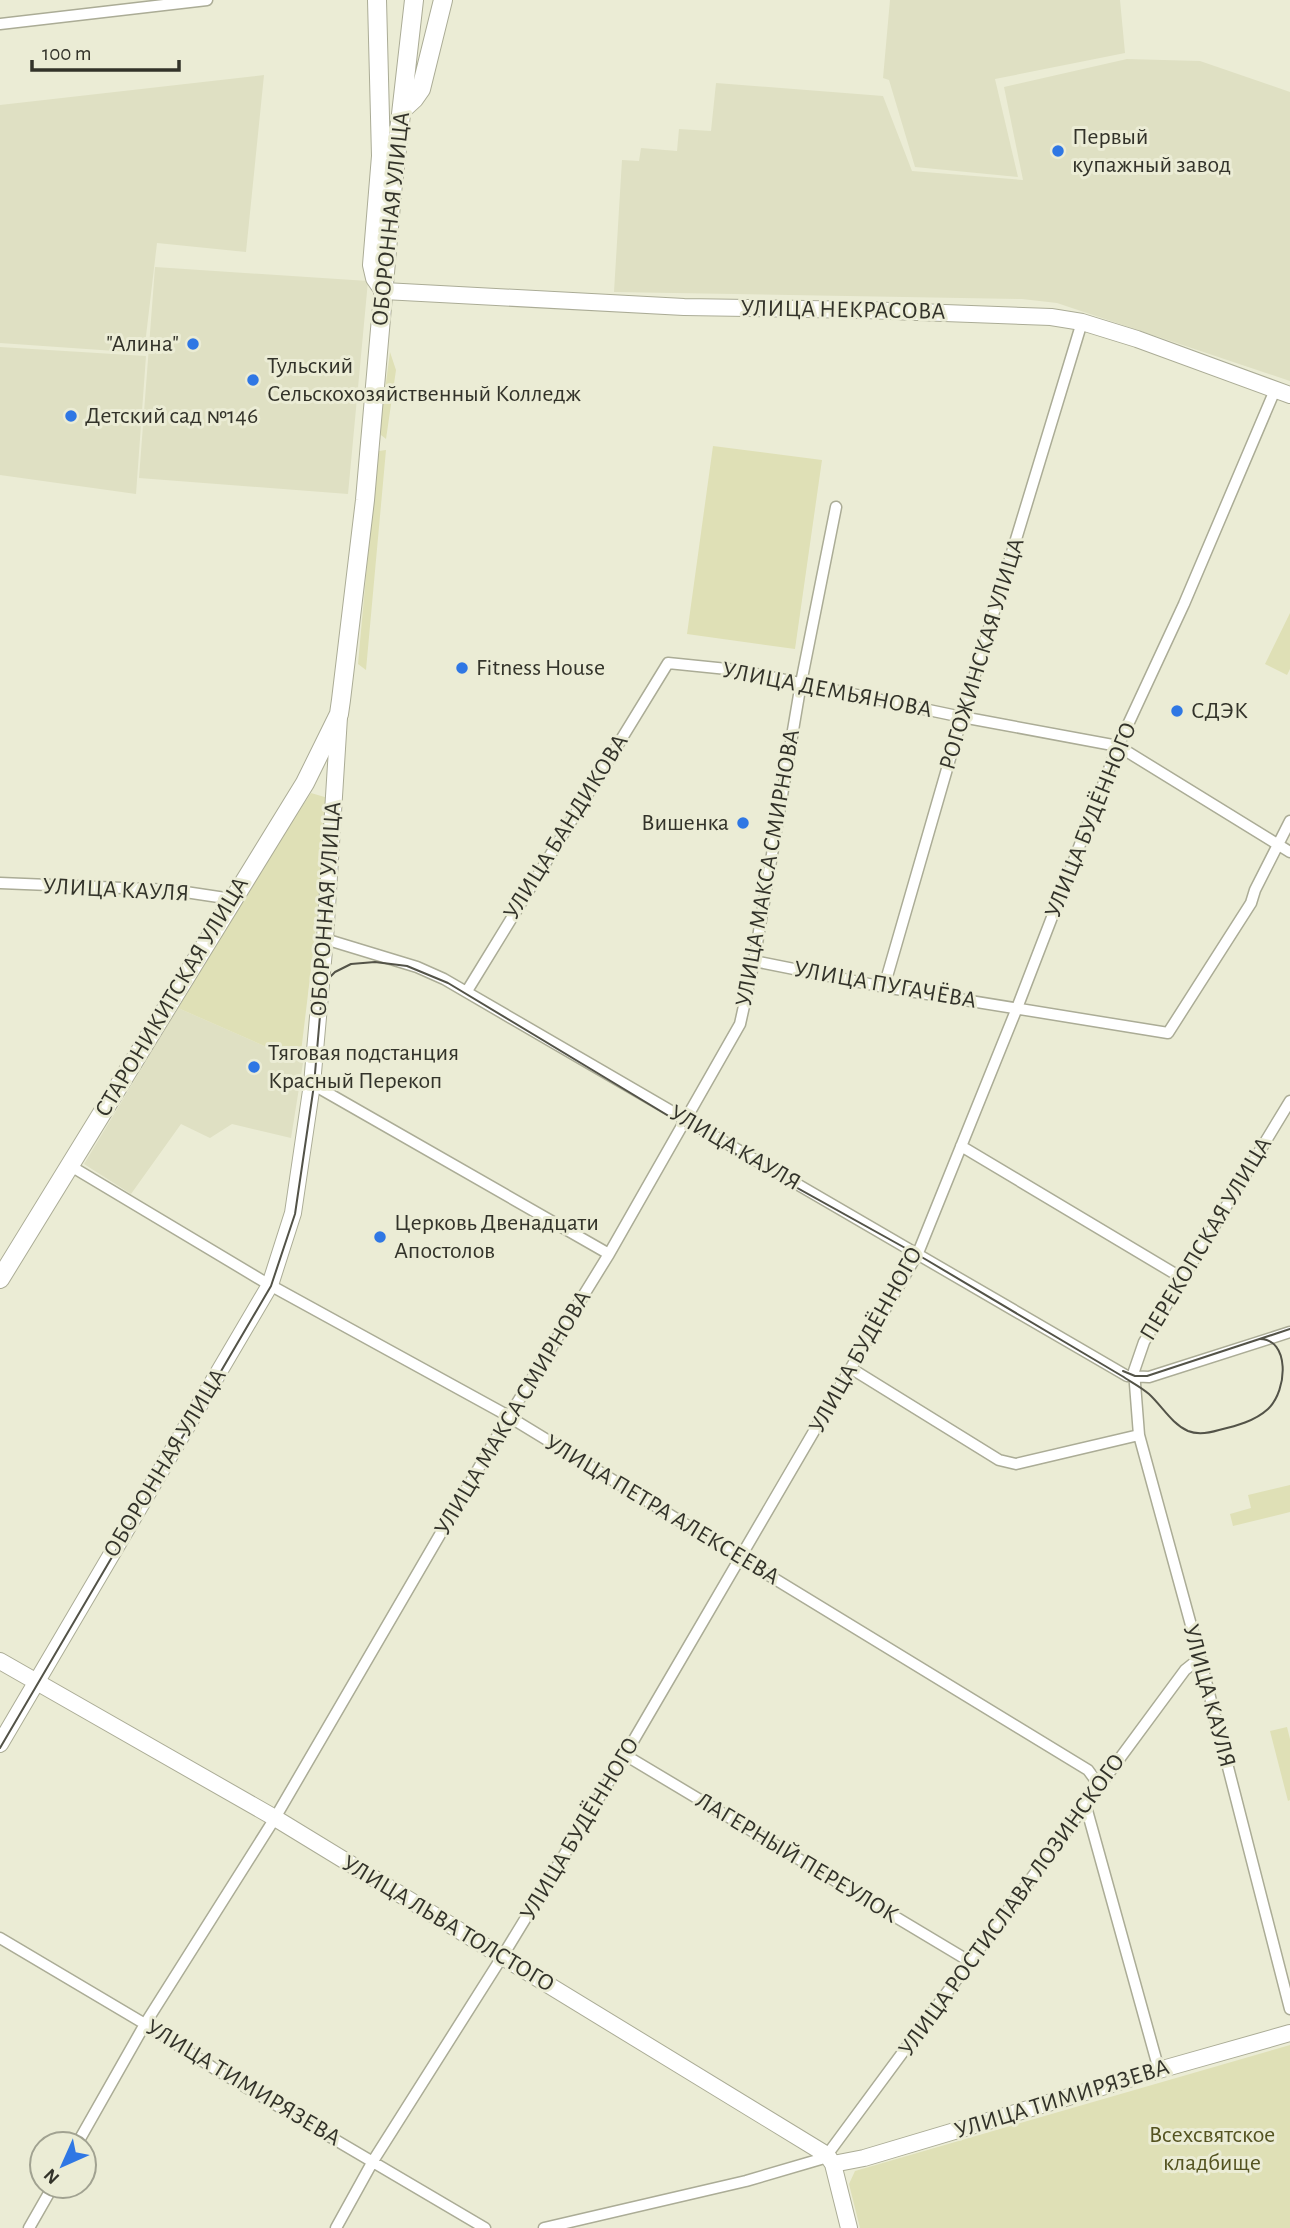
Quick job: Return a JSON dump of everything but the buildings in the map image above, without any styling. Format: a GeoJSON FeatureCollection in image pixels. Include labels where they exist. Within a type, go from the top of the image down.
{"type":"FeatureCollection","features":[{"type":"Feature","properties":{"kind":"main road"},"geometry":{"type":"LineString","coordinates":[[377,0],[381,156],[372,265],[381,283]]}},
{"type":"Feature","properties":{"kind":"main road","name":"ОБОРОННАЯ УЛИЦА"},"geometry":{"type":"LineString","coordinates":[[339,714],[365,500],[381,283],[414,0]]}},
{"type":"Feature","properties":{"kind":"main road"},"geometry":{"type":"LineString","coordinates":[[392,192],[381,156],[401,116],[422,89],[443,0]]}},
{"type":"Feature","properties":{"kind":"main road","name":"СТАРОНИКИТСКАЯ УЛИЦА"},"geometry":{"type":"LineString","coordinates":[[0,1279],[305,783],[339,714]]}},
{"type":"Feature","properties":{"kind":"street"},"geometry":{"type":"LineString","coordinates":[[0,24],[207,0]]}},
{"type":"Feature","properties":{"kind":"street","name":"УЛИЦА НЕКРАСОВА"},"geometry":{"type":"LineString","coordinates":[[381,283],[684,307],[1051,317],[1082,322],[1137,339],[1282,393]]}},
{"type":"Feature","properties":{"kind":"street","name":"РОГОЖИНСКАЯ УЛИЦА"},"geometry":{"type":"LineString","coordinates":[[884,986],[962,717],[1082,322]]}},
{"type":"Feature","properties":{"kind":"street","name":"УЛИЦА БУДЁННОГО"},"geometry":{"type":"LineString","coordinates":[[336,2228],[373,2161],[625,1755],[918,1253],[1017,1008],[1118,746],[1282,393]]}},
{"type":"Feature","properties":{"kind":"street","name":"УЛИЦА МАКСА СМИРНОВА"},"geometry":{"type":"LineString","coordinates":[[85,2130],[145,2024],[275,1818],[509,1416],[608,1254],[740,1024],[754,961],[801,683],[836,507]]}},
{"type":"Feature","properties":{"kind":"street","name":"УЛИЦА ДЕМЬЯНОВА"},"geometry":{"type":"LineString","coordinates":[[668,663],[737,670],[1118,746],[1290,852]]}},
{"type":"Feature","properties":{"kind":"street","name":"УЛИЦА БАНДИКОВА"},"geometry":{"type":"LineString","coordinates":[[467,991],[668,663]]}},
{"type":"Feature","properties":{"kind":"street","name":"ОБОРОННАЯ УЛИЦА"},"geometry":{"type":"LineString","coordinates":[[0,1744],[270,1285],[293,1213],[312,1084],[325,939],[339,714]]}},
{"type":"Feature","properties":{"kind":"street"},"geometry":{"type":"LineString","coordinates":[[305,783],[320,784],[335,795]]}},
{"type":"Feature","properties":{"kind":"street"},"geometry":{"type":"LineString","coordinates":[[1278,844],[1290,821]]}},
{"type":"Feature","properties":{"kind":"street","name":"УЛИЦА ПУГАЧЁВА"},"geometry":{"type":"LineString","coordinates":[[754,961],[884,986],[1168,1033],[1251,903],[1278,844]]}},
{"type":"Feature","properties":{"kind":"street","name":"УЛИЦА КАУЛЯ"},"geometry":{"type":"LineString","coordinates":[[0,883],[172,890],[232,899]]}},
{"type":"Feature","properties":{"kind":"street","name":"УЛИЦА КАУЛЯ"},"geometry":{"type":"LineString","coordinates":[[325,939],[417,967],[467,991],[1136,1380],[1139,1435],[1200,1658],[1290,2010]]}},
{"type":"Feature","properties":{"kind":"street"},"geometry":{"type":"LineString","coordinates":[[312,1084],[608,1254]]}},
{"type":"Feature","properties":{"kind":"street","name":"ПЕРЕКОПСКАЯ УЛИЦА"},"geometry":{"type":"LineString","coordinates":[[1136,1380],[1134,1371],[1144,1342],[1290,1101]]}},
{"type":"Feature","properties":{"kind":"street"},"geometry":{"type":"LineString","coordinates":[[961,1146],[1182,1278]]}},
{"type":"Feature","properties":{"kind":"street","name":"УЛИЦА ПЕТРА АЛЕКСЕЕВА"},"geometry":{"type":"LineString","coordinates":[[69,1165],[270,1285],[509,1416],[1088,1770],[1099,1785]]}},
{"type":"Feature","properties":{"kind":"street"},"geometry":{"type":"LineString","coordinates":[[1136,1380],[1290,1332]]}},
{"type":"Feature","properties":{"kind":"street"},"geometry":{"type":"LineString","coordinates":[[852,1369],[1007,1463],[1016,1464],[1139,1435]]}},
{"type":"Feature","properties":{"kind":"street","name":"УЛИЦА РОСТИСЛАВА ЛОЗИНСКОГО"},"geometry":{"type":"LineString","coordinates":[[830,2159],[1085,1803],[1185,1670],[1200,1658]]}},
{"type":"Feature","properties":{"kind":"street","name":"УЛИЦА ЛЬВА ТОЛСТОГО"},"geometry":{"type":"LineString","coordinates":[[0,1661],[275,1818],[830,2159]]}},
{"type":"Feature","properties":{"kind":"street","name":"ЛАГЕРНЫЙ ПЕРЕУЛОК"},"geometry":{"type":"LineString","coordinates":[[625,1755],[969,1962]]}},
{"type":"Feature","properties":{"kind":"street"},"geometry":{"type":"LineString","coordinates":[[1085,1803],[1158,2070]]}},
{"type":"Feature","properties":{"kind":"street","name":"УЛИЦА ТИМИРЯЗЕВА"},"geometry":{"type":"LineString","coordinates":[[0,1938],[482,2227]]}},
{"type":"Feature","properties":{"kind":"street","name":"УЛИЦА ТИМИРЯЗЕВА"},"geometry":{"type":"LineString","coordinates":[[544,2228],[746,2181],[821,2159],[864,2158],[1158,2070],[1290,2034]]}},
{"type":"Feature","properties":{"kind":"street"},"geometry":{"type":"LineString","coordinates":[[830,2159],[849,2228]]}},
{"type":"Feature","properties":{"kind":"street"},"geometry":{"type":"LineString","coordinates":[[29,2228],[45,2200]]}},
{"type":"Feature","properties":{"kind":"shaded area"},"geometry":{"type":"Polygon","coordinates":[[[890,0],[1120,0],[1125,53],[995,79],[1018,177],[915,167],[889,80],[883,78],[890,0]]]}},
{"type":"Feature","properties":{"kind":"shaded area"},"geometry":{"type":"Polygon","coordinates":[[[1127,59],[1200,61],[1290,92],[1290,381],[1057,303],[1022,299],[614,292],[622,160],[639,161],[641,148],[677,151],[679,129],[711,131],[716,83],[883,96],[912,171],[1023,180],[1004,87],[1127,59]]]}},
{"type":"Feature","properties":{"kind":"shaded area"},"geometry":{"type":"Polygon","coordinates":[[[264,75],[246,252],[157,243],[144,353],[0,343],[0,105],[264,75]]]}},
{"type":"Feature","properties":{"kind":"shaded area","name":"Тульский Сельскохозяйственный Колледж"},"geometry":{"type":"Polygon","coordinates":[[[155,267],[368,281],[348,494],[139,478],[155,267]]]}},
{"type":"Feature","properties":{"kind":"shaded area","name":"Детский сад №146"},"geometry":{"type":"Polygon","coordinates":[[[0,347],[146,356],[136,494],[0,475],[0,347]]]}},
{"type":"Feature","properties":{"kind":"shaded area"},"geometry":{"type":"Polygon","coordinates":[[[178,1008],[303,1063],[291,1138],[232,1124],[210,1138],[181,1124],[131,1194],[84,1164],[178,1008]]]}},
{"type":"Feature","properties":{"kind":"green space"},"geometry":{"type":"Polygon","coordinates":[[[390,352],[396,370],[386,439],[381,435],[380,428],[390,352]]]}},
{"type":"Feature","properties":{"kind":"green space"},"geometry":{"type":"Polygon","coordinates":[[[713,446],[822,460],[795,649],[687,634],[713,446]]]}},
{"type":"Feature","properties":{"kind":"green space"},"geometry":{"type":"Polygon","coordinates":[[[386,450],[366,670],[358,664],[377,454],[386,450]]]}},
{"type":"Feature","properties":{"kind":"green space"},"geometry":{"type":"Polygon","coordinates":[[[1290,613],[1290,669],[1287,675],[1265,664],[1290,613]]]}},
{"type":"Feature","properties":{"kind":"green space"},"geometry":{"type":"Polygon","coordinates":[[[311,793],[328,798],[319,903],[301,1052],[303,1063],[178,1008],[254,878],[311,793]]]}},
{"type":"Feature","properties":{"kind":"green space"},"geometry":{"type":"Polygon","coordinates":[[[1290,1485],[1290,1512],[1233,1526],[1230,1514],[1251,1508],[1248,1495],[1290,1485]]]}},
{"type":"Feature","properties":{"kind":"green space"},"geometry":{"type":"Polygon","coordinates":[[[1287,1727],[1290,1739],[1288,1801],[1270,1731],[1287,1727]]]}},
{"type":"Feature","properties":{"kind":"green space","name":"Всехсвятское кладбище"},"geometry":{"type":"Polygon","coordinates":[[[1290,2045],[1290,2228],[860,2228],[849,2184],[855,2171],[1290,2045]]]}},
{"type":"Feature","properties":{"kind":"tram line"},"geometry":{"type":"LineString","coordinates":[[0,1748],[271,1286],[295,1214],[314,1085],[325,982],[335,972],[351,964],[375,962],[407,966],[448,983],[682,1124],[925,1259],[1122,1376],[1149,1394],[1172,1419],[1188,1431],[1207,1433],[1232,1427],[1257,1417],[1275,1400],[1282,1378],[1281,1356],[1269,1341],[1259,1339]]}},
{"type":"Feature","properties":{"kind":"tram line"},"geometry":{"type":"LineString","coordinates":[[1123,1371],[1135,1376],[1147,1376],[1290,1329]]}},
{"type":"Feature","properties":{"kind":"place","name":"Первый купажный завод"},"geometry":{"type":"Point","coordinates":[1058,151]}},
{"type":"Feature","properties":{"kind":"place","name":"\"Алина\""},"geometry":{"type":"Point","coordinates":[193,344]}},
{"type":"Feature","properties":{"kind":"place","name":"Тульский Сельскохозяйственный Колледж"},"geometry":{"type":"Point","coordinates":[253,380]}},
{"type":"Feature","properties":{"kind":"place","name":"Детский сад №146"},"geometry":{"type":"Point","coordinates":[71,416]}},
{"type":"Feature","properties":{"kind":"place","name":"Fitness House"},"geometry":{"type":"Point","coordinates":[462,668]}},
{"type":"Feature","properties":{"kind":"place","name":"СДЭК"},"geometry":{"type":"Point","coordinates":[1177,711]}},
{"type":"Feature","properties":{"kind":"place","name":"Вишенка"},"geometry":{"type":"Point","coordinates":[743,823]}},
{"type":"Feature","properties":{"kind":"place","name":"Тяговая подстанция Красный Перекоп"},"geometry":{"type":"Point","coordinates":[254,1067]}},
{"type":"Feature","properties":{"kind":"place","name":"Церковь Двенадцати Апостолов"},"geometry":{"type":"Point","coordinates":[380,1237]}}]}
